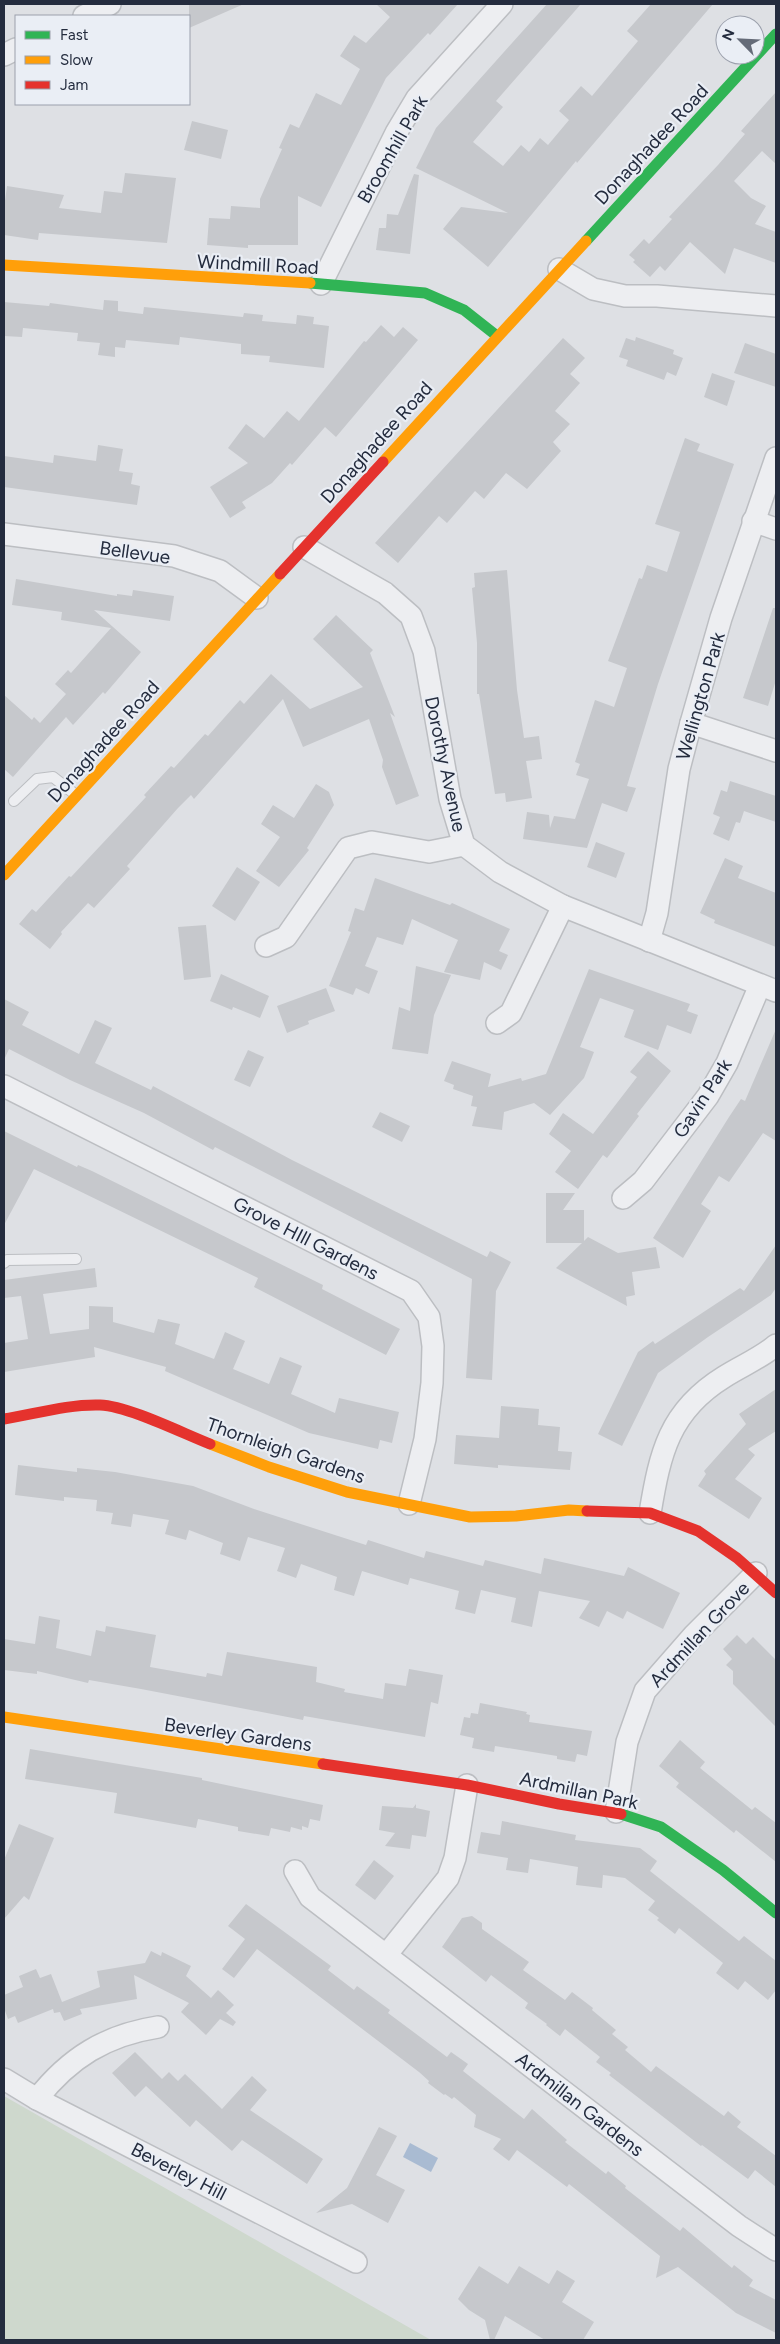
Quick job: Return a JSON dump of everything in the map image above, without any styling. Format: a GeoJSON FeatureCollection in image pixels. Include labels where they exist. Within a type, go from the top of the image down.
{"type":"FeatureCollection","features":[{"type":"Feature","properties":{"kind":"street"},"geometry":{"type":"LineString","coordinates":[[86,15],[110,4]]}},
{"type":"Feature","properties":{"kind":"street","name":"Broomhill Park"},"geometry":{"type":"LineString","coordinates":[[321,284],[396,133],[417,98],[502,4]]}},
{"type":"Feature","properties":{"kind":"street","name":"Donaghadee Road"},"geometry":{"type":"LineString","coordinates":[[4,875],[776,34]]}},
{"type":"Feature","properties":{"kind":"street","name":"Windmill Road"},"geometry":{"type":"LineString","coordinates":[[4,266],[176,278],[321,284],[425,293],[464,310],[497,336]]}},
{"type":"Feature","properties":{"kind":"street"},"geometry":{"type":"LineString","coordinates":[[559,269],[593,289],[625,296],[657,296],[776,306]]}},
{"type":"Feature","properties":{"kind":"street","name":"Wellington Park"},"geometry":{"type":"LineString","coordinates":[[649,941],[656,913],[679,769],[691,723],[753,521],[776,458]]}},
{"type":"Feature","properties":{"kind":"street"},"geometry":{"type":"LineString","coordinates":[[753,521],[776,529]]}},
{"type":"Feature","properties":{"kind":"street","name":"Bellevue"},"geometry":{"type":"LineString","coordinates":[[4,534],[174,556],[220,571],[257,598]]}},
{"type":"Feature","properties":{"kind":"street","name":"Dorothy Avenue"},"geometry":{"type":"LineString","coordinates":[[304,547],[385,593],[411,616],[424,651],[450,799],[464,846],[500,872],[563,906],[768,988]]}},
{"type":"Feature","properties":{"kind":"street"},"geometry":{"type":"LineString","coordinates":[[691,723],[776,752]]}},
{"type":"Feature","properties":{"kind":"street"},"geometry":{"type":"LineString","coordinates":[[266,946],[286,937],[348,848],[372,842],[429,852],[464,846]]}},
{"type":"Feature","properties":{"kind":"street"},"geometry":{"type":"LineString","coordinates":[[497,1023],[511,1013],[563,906]]}},
{"type":"Feature","properties":{"kind":"street","name":"Gavin Park"},"geometry":{"type":"LineString","coordinates":[[623,1198],[643,1181],[708,1096],[768,988]]}},
{"type":"Feature","properties":{"kind":"street","name":"Grove HIll Gardens"},"geometry":{"type":"LineString","coordinates":[[4,1086],[411,1291],[429,1317],[433,1346],[432,1383],[424,1439],[409,1504]]}},
{"type":"Feature","properties":{"kind":"street"},"geometry":{"type":"LineString","coordinates":[[650,1513],[658,1465],[670,1436],[684,1410],[704,1390],[776,1345]]}},
{"type":"Feature","properties":{"kind":"street","name":"Thornleigh Gardens"},"geometry":{"type":"LineString","coordinates":[[4,1419],[67,1408],[101,1405],[132,1413],[278,1470],[347,1492],[470,1517],[516,1516],[569,1510],[650,1513],[698,1532],[756,1573],[776,1593]]}},
{"type":"Feature","properties":{"kind":"street","name":"Ardmillan Grove"},"geometry":{"type":"LineString","coordinates":[[616,1812],[627,1742],[645,1691],[694,1635],[756,1573]]}},
{"type":"Feature","properties":{"kind":"street","name":"Beverley Gardens"},"geometry":{"type":"LineString","coordinates":[[4,1717],[467,1785]]}},
{"type":"Feature","properties":{"kind":"street"},"geometry":{"type":"LineString","coordinates":[[387,1954],[448,1878],[455,1858],[467,1785]]}},
{"type":"Feature","properties":{"kind":"street","name":"Ardmillan Park"},"geometry":{"type":"LineString","coordinates":[[467,1785],[559,1804],[616,1812],[661,1827],[724,1870],[776,1913]]}},
{"type":"Feature","properties":{"kind":"street","name":"Ardmillan Gardens"},"geometry":{"type":"LineString","coordinates":[[295,1871],[310,1897],[387,1954],[739,2226],[776,2250]]}},
{"type":"Feature","properties":{"kind":"street"},"geometry":{"type":"LineString","coordinates":[[37,2099],[52,2080],[66,2067],[101,2044],[130,2032],[158,2027]]}},
{"type":"Feature","properties":{"kind":"street","name":"Beverley Hill"},"geometry":{"type":"LineString","coordinates":[[4,2079],[37,2099],[356,2262]]}},
{"type":"Feature","properties":{"kind":"lane"},"geometry":{"type":"LineString","coordinates":[[14,801],[37,779],[53,777],[77,795]]}},
{"type":"Feature","properties":{"kind":"lane"},"geometry":{"type":"LineString","coordinates":[[4,1263],[7,1260],[76,1259]]}},
{"type":"Feature","properties":{"kind":"shaded area"},"geometry":{"type":"Polygon","coordinates":[[[4,2096],[431,2340],[4,2340],[4,2096]]]}},
{"type":"Feature","properties":{"kind":"water"},"geometry":{"type":"Polygon","coordinates":[[[410,2143],[438,2158],[431,2172],[403,2157],[410,2143]]]}},
{"type":"Feature","properties":{"kind":"building"},"geometry":{"type":"Polygon","coordinates":[[[189,4],[244,4],[190,28],[189,4]]]}},
{"type":"Feature","properties":{"kind":"building"},"geometry":{"type":"Polygon","coordinates":[[[376,4],[458,4],[430,35],[428,33],[386,78],[321,207],[298,196],[298,245],[248,245],[248,248],[207,245],[209,218],[230,219],[231,206],[260,208],[260,199],[282,149],[279,148],[290,124],[299,128],[316,93],[341,105],[360,69],[340,56],[354,35],[366,43],[390,17],[376,4]]]}},
{"type":"Feature","properties":{"kind":"building"},"geometry":{"type":"Polygon","coordinates":[[[547,4],[581,4],[496,101],[503,107],[473,142],[503,166],[521,145],[529,152],[540,138],[548,145],[569,120],[559,111],[581,86],[592,96],[638,41],[627,31],[651,4],[713,4],[577,163],[576,161],[488,267],[443,229],[461,207],[508,213],[416,168],[436,128],[547,4]]]}},
{"type":"Feature","properties":{"kind":"building"},"geometry":{"type":"Polygon","coordinates":[[[776,92],[776,164],[762,151],[734,181],[751,198],[766,206],[755,224],[776,232],[776,263],[734,248],[725,274],[690,242],[665,271],[660,266],[650,277],[633,262],[635,260],[629,255],[644,239],[649,244],[672,219],[669,217],[745,134],[741,131],[776,92]]]}},
{"type":"Feature","properties":{"kind":"building"},"geometry":{"type":"Polygon","coordinates":[[[192,121],[228,130],[221,159],[184,150],[192,121]]]}},
{"type":"Feature","properties":{"kind":"building"},"geometry":{"type":"Polygon","coordinates":[[[125,173],[176,178],[167,243],[39,233],[38,240],[4,235],[4,208],[7,186],[64,195],[59,208],[101,213],[104,191],[122,193],[125,173]]]}},
{"type":"Feature","properties":{"kind":"building"},"geometry":{"type":"Polygon","coordinates":[[[414,174],[419,175],[410,254],[376,250],[379,228],[386,228],[387,214],[398,215],[414,174]]]}},
{"type":"Feature","properties":{"kind":"building"},"geometry":{"type":"Polygon","coordinates":[[[104,300],[118,301],[118,311],[143,314],[144,307],[243,317],[244,313],[263,315],[262,321],[296,324],[297,315],[314,317],[313,324],[329,326],[324,368],[269,362],[270,356],[241,354],[241,344],[180,337],[179,345],[126,340],[125,348],[115,347],[115,357],[98,355],[100,343],[77,341],[78,333],[23,328],[22,337],[4,336],[4,302],[49,306],[50,303],[103,310],[104,300]]]}},
{"type":"Feature","properties":{"kind":"building"},"geometry":{"type":"Polygon","coordinates":[[[381,325],[394,337],[403,327],[418,340],[336,437],[325,427],[292,465],[290,463],[272,483],[242,502],[246,508],[230,518],[210,487],[248,463],[228,448],[246,424],[264,438],[287,411],[299,421],[364,341],[366,342],[381,325]]]}},
{"type":"Feature","properties":{"kind":"building"},"geometry":{"type":"Polygon","coordinates":[[[636,337],[674,350],[673,354],[683,358],[676,376],[667,372],[664,380],[626,366],[628,360],[619,357],[626,338],[635,341],[636,337]]]}},
{"type":"Feature","properties":{"kind":"building"},"geometry":{"type":"Polygon","coordinates":[[[563,338],[585,358],[570,374],[580,383],[555,411],[570,424],[553,442],[561,451],[527,489],[506,473],[484,499],[475,491],[447,523],[439,516],[398,563],[375,543],[563,338]]]}},
{"type":"Feature","properties":{"kind":"building"},"geometry":{"type":"Polygon","coordinates":[[[745,343],[776,354],[776,387],[734,373],[745,343]]]}},
{"type":"Feature","properties":{"kind":"building"},"geometry":{"type":"Polygon","coordinates":[[[712,373],[735,381],[727,406],[704,397],[712,373]]]}},
{"type":"Feature","properties":{"kind":"building"},"geometry":{"type":"Polygon","coordinates":[[[685,438],[700,444],[697,451],[734,464],[658,684],[627,786],[636,788],[627,812],[602,803],[587,848],[523,839],[527,812],[549,815],[550,828],[554,816],[575,819],[589,779],[576,775],[580,764],[575,762],[595,700],[614,707],[627,668],[608,661],[639,578],[642,579],[647,565],[667,572],[680,532],[655,524],[685,438]]]}},
{"type":"Feature","properties":{"kind":"building"},"geometry":{"type":"Polygon","coordinates":[[[98,445],[123,449],[119,471],[133,473],[131,484],[140,486],[137,505],[4,487],[4,456],[53,463],[54,455],[96,461],[98,445]]]}},
{"type":"Feature","properties":{"kind":"building"},"geometry":{"type":"Polygon","coordinates":[[[507,570],[517,690],[524,738],[539,736],[542,759],[526,761],[532,798],[506,802],[505,793],[495,794],[479,694],[477,694],[477,643],[472,588],[475,587],[474,573],[507,570]]]}},
{"type":"Feature","properties":{"kind":"building"},"geometry":{"type":"Polygon","coordinates":[[[16,579],[117,596],[117,594],[132,596],[133,590],[174,596],[170,621],[94,610],[141,652],[105,694],[103,692],[73,725],[66,717],[13,777],[4,769],[4,695],[32,720],[34,717],[40,723],[66,694],[55,684],[68,670],[71,673],[111,628],[61,620],[62,612],[12,605],[16,579]]]}},
{"type":"Feature","properties":{"kind":"building"},"geometry":{"type":"Polygon","coordinates":[[[773,608],[776,608],[776,680],[768,706],[743,698],[773,608]]]}},
{"type":"Feature","properties":{"kind":"building"},"geometry":{"type":"Polygon","coordinates":[[[336,615],[373,650],[370,653],[395,717],[390,713],[419,796],[396,805],[382,767],[383,760],[369,719],[303,747],[283,699],[194,799],[191,795],[178,808],[127,866],[130,869],[94,908],[88,903],[61,932],[62,934],[50,949],[19,924],[32,909],[36,912],[69,876],[71,877],[146,797],[144,795],[171,766],[174,768],[205,734],[208,736],[240,700],[244,704],[271,674],[310,709],[363,687],[313,639],[336,615]]]}},
{"type":"Feature","properties":{"kind":"building"},"geometry":{"type":"Polygon","coordinates":[[[730,781],[776,796],[776,822],[744,811],[740,823],[736,822],[729,841],[713,834],[720,817],[713,814],[721,790],[727,792],[730,781]]]}},
{"type":"Feature","properties":{"kind":"building"},"geometry":{"type":"Polygon","coordinates":[[[316,784],[329,792],[334,805],[307,848],[309,850],[279,887],[256,871],[280,837],[261,824],[273,805],[294,818],[316,784]]]}},
{"type":"Feature","properties":{"kind":"building"},"geometry":{"type":"Polygon","coordinates":[[[596,842],[625,853],[616,878],[587,867],[596,842]]]}},
{"type":"Feature","properties":{"kind":"building"},"geometry":{"type":"Polygon","coordinates":[[[725,858],[743,866],[738,878],[776,893],[776,947],[714,923],[715,920],[700,913],[725,858]]]}},
{"type":"Feature","properties":{"kind":"building"},"geometry":{"type":"Polygon","coordinates":[[[237,867],[260,882],[235,921],[212,906],[237,867]]]}},
{"type":"Feature","properties":{"kind":"building"},"geometry":{"type":"Polygon","coordinates":[[[375,878],[450,905],[452,903],[510,929],[499,951],[508,955],[501,970],[484,962],[480,980],[444,972],[458,940],[412,919],[403,945],[377,937],[365,966],[378,971],[369,994],[356,988],[353,995],[329,986],[351,932],[348,931],[355,908],[364,911],[375,878]]]}},
{"type":"Feature","properties":{"kind":"building"},"geometry":{"type":"Polygon","coordinates":[[[206,925],[211,977],[184,980],[178,927],[206,925]]]}},
{"type":"Feature","properties":{"kind":"building"},"geometry":{"type":"Polygon","coordinates":[[[416,966],[451,975],[434,1015],[428,1054],[392,1049],[399,1007],[410,1011],[416,966]]]}},
{"type":"Feature","properties":{"kind":"building"},"geometry":{"type":"Polygon","coordinates":[[[589,969],[690,1004],[687,1011],[698,1015],[691,1034],[667,1025],[658,1050],[624,1037],[634,1010],[600,998],[580,1047],[594,1052],[584,1078],[550,1115],[534,1103],[504,1112],[502,1130],[472,1126],[477,1107],[471,1106],[473,1096],[453,1089],[454,1085],[444,1081],[452,1061],[491,1074],[488,1087],[521,1078],[522,1081],[546,1074],[589,969]]]}},
{"type":"Feature","properties":{"kind":"building"},"geometry":{"type":"Polygon","coordinates":[[[221,974],[269,996],[260,1018],[233,1007],[232,1010],[210,1001],[221,974]]]}},
{"type":"Feature","properties":{"kind":"building"},"geometry":{"type":"Polygon","coordinates":[[[326,988],[335,1011],[308,1021],[309,1024],[287,1033],[277,1006],[326,988]]]}},
{"type":"Feature","properties":{"kind":"building"},"geometry":{"type":"Polygon","coordinates":[[[4,999],[29,1012],[22,1025],[79,1054],[95,1020],[112,1028],[95,1063],[151,1090],[153,1086],[292,1160],[487,1257],[490,1251],[511,1262],[496,1291],[492,1380],[466,1378],[472,1279],[215,1147],[213,1150],[144,1113],[70,1080],[9,1049],[4,1060],[4,999]]]}},
{"type":"Feature","properties":{"kind":"building"},"geometry":{"type":"Polygon","coordinates":[[[776,1029],[776,1141],[763,1133],[729,1182],[719,1176],[701,1204],[711,1211],[683,1258],[653,1238],[741,1099],[745,1101],[776,1029]]]}},
{"type":"Feature","properties":{"kind":"building"},"geometry":{"type":"Polygon","coordinates":[[[248,1050],[264,1057],[250,1087],[234,1080],[248,1050]]]}},
{"type":"Feature","properties":{"kind":"building"},"geometry":{"type":"Polygon","coordinates":[[[648,1051],[671,1071],[637,1114],[639,1116],[607,1158],[603,1155],[578,1189],[555,1172],[571,1151],[549,1134],[563,1113],[593,1134],[637,1077],[630,1072],[648,1051]]]}},
{"type":"Feature","properties":{"kind":"building"},"geometry":{"type":"Polygon","coordinates":[[[380,1112],[410,1126],[402,1142],[372,1127],[380,1112]]]}},
{"type":"Feature","properties":{"kind":"building"},"geometry":{"type":"Polygon","coordinates":[[[4,1131],[77,1167],[78,1165],[92,1171],[323,1285],[322,1289],[400,1329],[386,1355],[254,1287],[258,1278],[34,1169],[4,1225],[4,1131]]]}},
{"type":"Feature","properties":{"kind":"building"},"geometry":{"type":"Polygon","coordinates":[[[546,1193],[575,1193],[563,1210],[584,1210],[584,1241],[588,1237],[618,1253],[656,1247],[660,1268],[632,1272],[635,1295],[626,1297],[627,1306],[556,1268],[582,1243],[546,1243],[546,1193]]]}},
{"type":"Feature","properties":{"kind":"building"},"geometry":{"type":"Polygon","coordinates":[[[776,1245],[776,1288],[771,1295],[658,1373],[622,1446],[598,1434],[638,1352],[653,1341],[655,1344],[740,1288],[744,1291],[776,1245]]]}},
{"type":"Feature","properties":{"kind":"building"},"geometry":{"type":"Polygon","coordinates":[[[95,1268],[97,1287],[43,1294],[50,1334],[89,1329],[89,1306],[113,1307],[113,1322],[154,1333],[158,1319],[180,1324],[175,1344],[214,1359],[225,1332],[245,1341],[233,1369],[269,1384],[280,1357],[302,1366],[291,1394],[335,1413],[339,1398],[399,1412],[392,1443],[380,1440],[378,1449],[309,1433],[165,1371],[166,1367],[94,1347],[95,1357],[4,1372],[4,1343],[28,1339],[21,1296],[4,1298],[4,1280],[95,1268]]]}},
{"type":"Feature","properties":{"kind":"building"},"geometry":{"type":"Polygon","coordinates":[[[776,1389],[776,1431],[748,1449],[755,1455],[735,1479],[762,1498],[749,1519],[698,1486],[706,1474],[704,1471],[746,1424],[739,1414],[776,1389]]]}},
{"type":"Feature","properties":{"kind":"building"},"geometry":{"type":"Polygon","coordinates":[[[501,1406],[539,1409],[538,1425],[560,1427],[558,1451],[572,1452],[570,1470],[498,1465],[498,1468],[454,1464],[456,1435],[499,1438],[501,1406]]]}},
{"type":"Feature","properties":{"kind":"building"},"geometry":{"type":"Polygon","coordinates":[[[18,1465],[77,1472],[77,1468],[115,1472],[193,1486],[254,1509],[366,1545],[368,1540],[424,1558],[426,1551],[483,1566],[485,1560],[541,1574],[544,1558],[624,1576],[628,1567],[680,1593],[663,1629],[627,1611],[623,1619],[607,1611],[599,1627],[579,1618],[590,1601],[539,1591],[532,1627],[511,1622],[516,1598],[481,1590],[475,1614],[455,1609],[459,1591],[410,1578],[408,1585],[362,1571],[354,1596],[334,1590],[337,1577],[301,1564],[296,1578],[277,1571],[285,1548],[248,1537],[240,1561],[220,1554],[223,1543],[189,1530],[186,1540],[165,1534],[169,1520],[133,1514],[131,1527],[111,1524],[113,1513],[96,1511],[97,1500],[64,1497],[64,1501],[15,1495],[18,1465]]]}},
{"type":"Feature","properties":{"kind":"building"},"geometry":{"type":"Polygon","coordinates":[[[39,1616],[60,1620],[56,1648],[91,1656],[96,1630],[105,1632],[106,1626],[156,1635],[150,1667],[206,1677],[207,1673],[222,1676],[227,1652],[317,1667],[316,1682],[345,1689],[344,1692],[383,1699],[385,1683],[406,1686],[409,1669],[443,1675],[438,1704],[431,1702],[425,1737],[304,1716],[303,1720],[89,1680],[88,1683],[37,1671],[37,1674],[4,1670],[4,1639],[35,1644],[39,1616]]]}},
{"type":"Feature","properties":{"kind":"building"},"geometry":{"type":"Polygon","coordinates":[[[737,1635],[746,1644],[753,1637],[776,1660],[776,1727],[733,1684],[733,1671],[726,1665],[732,1659],[723,1649],[737,1635]]]}},
{"type":"Feature","properties":{"kind":"building"},"geometry":{"type":"Polygon","coordinates":[[[480,1703],[527,1712],[526,1714],[530,1715],[529,1722],[592,1731],[587,1756],[577,1754],[575,1762],[557,1759],[557,1756],[495,1746],[494,1752],[472,1748],[474,1738],[460,1735],[464,1717],[470,1718],[471,1713],[478,1714],[480,1703]]]}},
{"type":"Feature","properties":{"kind":"building"},"geometry":{"type":"Polygon","coordinates":[[[680,1740],[705,1762],[700,1768],[752,1810],[755,1807],[776,1823],[776,1862],[736,1830],[734,1833],[676,1787],[679,1783],[659,1766],[680,1740]]]}},
{"type":"Feature","properties":{"kind":"building"},"geometry":{"type":"Polygon","coordinates":[[[30,1749],[202,1778],[202,1780],[323,1805],[320,1821],[310,1819],[308,1828],[302,1826],[302,1830],[291,1827],[290,1832],[271,1828],[269,1836],[238,1831],[238,1827],[198,1819],[196,1828],[114,1813],[117,1793],[25,1779],[30,1749]]]}},
{"type":"Feature","properties":{"kind":"building"},"geometry":{"type":"Polygon","coordinates":[[[416,1804],[416,1808],[430,1811],[426,1837],[412,1835],[410,1849],[385,1846],[395,1833],[379,1830],[382,1806],[413,1808],[416,1804]]]}},
{"type":"Feature","properties":{"kind":"building"},"geometry":{"type":"Polygon","coordinates":[[[502,1821],[576,1835],[575,1840],[640,1848],[657,1861],[650,1871],[739,1941],[744,1936],[776,1961],[776,1990],[768,2000],[745,1981],[738,1990],[716,1973],[723,1963],[679,1928],[675,1934],[657,1920],[659,1918],[648,1910],[655,1901],[625,1878],[603,1875],[602,1888],[576,1885],[578,1867],[530,1859],[528,1873],[506,1870],[508,1858],[477,1853],[481,1832],[500,1835],[502,1821]]]}},
{"type":"Feature","properties":{"kind":"building"},"geometry":{"type":"Polygon","coordinates":[[[19,1824],[54,1838],[29,1900],[24,1896],[4,1919],[4,1860],[19,1824]]]}},
{"type":"Feature","properties":{"kind":"building"},"geometry":{"type":"Polygon","coordinates":[[[374,1860],[394,1876],[375,1900],[355,1885],[374,1860]]]}},
{"type":"Feature","properties":{"kind":"building"},"geometry":{"type":"Polygon","coordinates":[[[246,1904],[331,1966],[328,1970],[354,1990],[357,1986],[390,2010],[388,2013],[447,2057],[451,2052],[468,2064],[463,2071],[524,2119],[532,2109],[567,2140],[565,2142],[606,2174],[608,2171],[626,2186],[625,2188],[680,2231],[683,2227],[732,2268],[734,2265],[753,2280],[749,2286],[776,2300],[776,2333],[736,2313],[678,2267],[656,2278],[660,2256],[569,2184],[567,2187],[517,2150],[509,2161],[493,2149],[501,2139],[474,2127],[476,2115],[454,2097],[452,2099],[444,2095],[428,2083],[429,2081],[419,2072],[257,1949],[234,1978],[222,1969],[245,1939],[228,1926],[246,1904]]]}},
{"type":"Feature","properties":{"kind":"building"},"geometry":{"type":"Polygon","coordinates":[[[472,1916],[482,1923],[482,1929],[529,1962],[523,1970],[565,2000],[572,1992],[593,2008],[592,2010],[616,2030],[612,2034],[628,2047],[625,2050],[651,2072],[656,2066],[724,2116],[728,2111],[741,2122],[737,2127],[776,2156],[776,2187],[755,2170],[748,2179],[701,2146],[609,2075],[611,2073],[596,2062],[600,2057],[565,2029],[560,2036],[525,2008],[528,2003],[491,1975],[486,1982],[442,1947],[462,1918],[472,1916]]]}},
{"type":"Feature","properties":{"kind":"building"},"geometry":{"type":"Polygon","coordinates":[[[151,1951],[161,1956],[162,1952],[191,1966],[186,1976],[211,1998],[218,1990],[234,2005],[226,2013],[236,2022],[233,2026],[220,2019],[206,2035],[181,2012],[189,2003],[134,1975],[137,1999],[80,2009],[82,2014],[64,2021],[60,2012],[54,2013],[53,2009],[18,2023],[15,2016],[8,2019],[4,2008],[4,1995],[23,1987],[19,1976],[36,1969],[40,1978],[51,1974],[62,2002],[100,1987],[97,1971],[145,1963],[151,1951]]]}},
{"type":"Feature","properties":{"kind":"building"},"geometry":{"type":"Polygon","coordinates":[[[135,2052],[162,2079],[169,2072],[178,2081],[185,2074],[222,2109],[252,2076],[267,2090],[250,2110],[323,2159],[307,2184],[242,2140],[232,2151],[196,2120],[190,2127],[146,2086],[135,2097],[112,2073],[135,2052]]]}},
{"type":"Feature","properties":{"kind":"building"},"geometry":{"type":"Polygon","coordinates":[[[379,2127],[397,2136],[376,2175],[405,2190],[388,2223],[352,2204],[316,2213],[347,2188],[379,2127]]]}},
{"type":"Feature","properties":{"kind":"building"},"geometry":{"type":"Polygon","coordinates":[[[479,2266],[508,2284],[519,2266],[549,2284],[557,2270],[575,2281],[562,2302],[594,2322],[583,2340],[545,2340],[505,2316],[494,2340],[490,2340],[485,2320],[469,2310],[458,2299],[479,2266]]]}},
{"type":"Feature","properties":{"kind":"traffic: fast"},"geometry":{"type":"LineString","coordinates":[[586,241],[776,34]]}},
{"type":"Feature","properties":{"kind":"traffic: fast"},"geometry":{"type":"LineString","coordinates":[[310,283],[425,293],[464,310],[497,336]]}},
{"type":"Feature","properties":{"kind":"traffic: fast"},"geometry":{"type":"LineString","coordinates":[[621,1814],[661,1827],[723,1870],[776,1913]]}},
{"type":"Feature","properties":{"kind":"traffic: slow"},"geometry":{"type":"LineString","coordinates":[[383,462],[586,241]]}},
{"type":"Feature","properties":{"kind":"traffic: slow"},"geometry":{"type":"LineString","coordinates":[[4,265],[310,283]]}},
{"type":"Feature","properties":{"kind":"traffic: slow"},"geometry":{"type":"LineString","coordinates":[[4,875],[280,574]]}},
{"type":"Feature","properties":{"kind":"traffic: slow"},"geometry":{"type":"LineString","coordinates":[[210,1444],[269,1467],[347,1492],[470,1517],[516,1516],[569,1510],[587,1511]]}},
{"type":"Feature","properties":{"kind":"traffic: slow"},"geometry":{"type":"LineString","coordinates":[[4,1717],[323,1764]]}},
{"type":"Feature","properties":{"kind":"traffic: jam"},"geometry":{"type":"LineString","coordinates":[[280,574],[383,462]]}},
{"type":"Feature","properties":{"kind":"traffic: jam"},"geometry":{"type":"LineString","coordinates":[[4,1419],[64,1408],[100,1405],[140,1415],[210,1444]]}},
{"type":"Feature","properties":{"kind":"traffic: jam"},"geometry":{"type":"LineString","coordinates":[[587,1511],[650,1513],[698,1531],[737,1558],[776,1593]]}},
{"type":"Feature","properties":{"kind":"traffic: jam"},"geometry":{"type":"LineString","coordinates":[[323,1764],[467,1785],[559,1804],[621,1814]]}}]}
